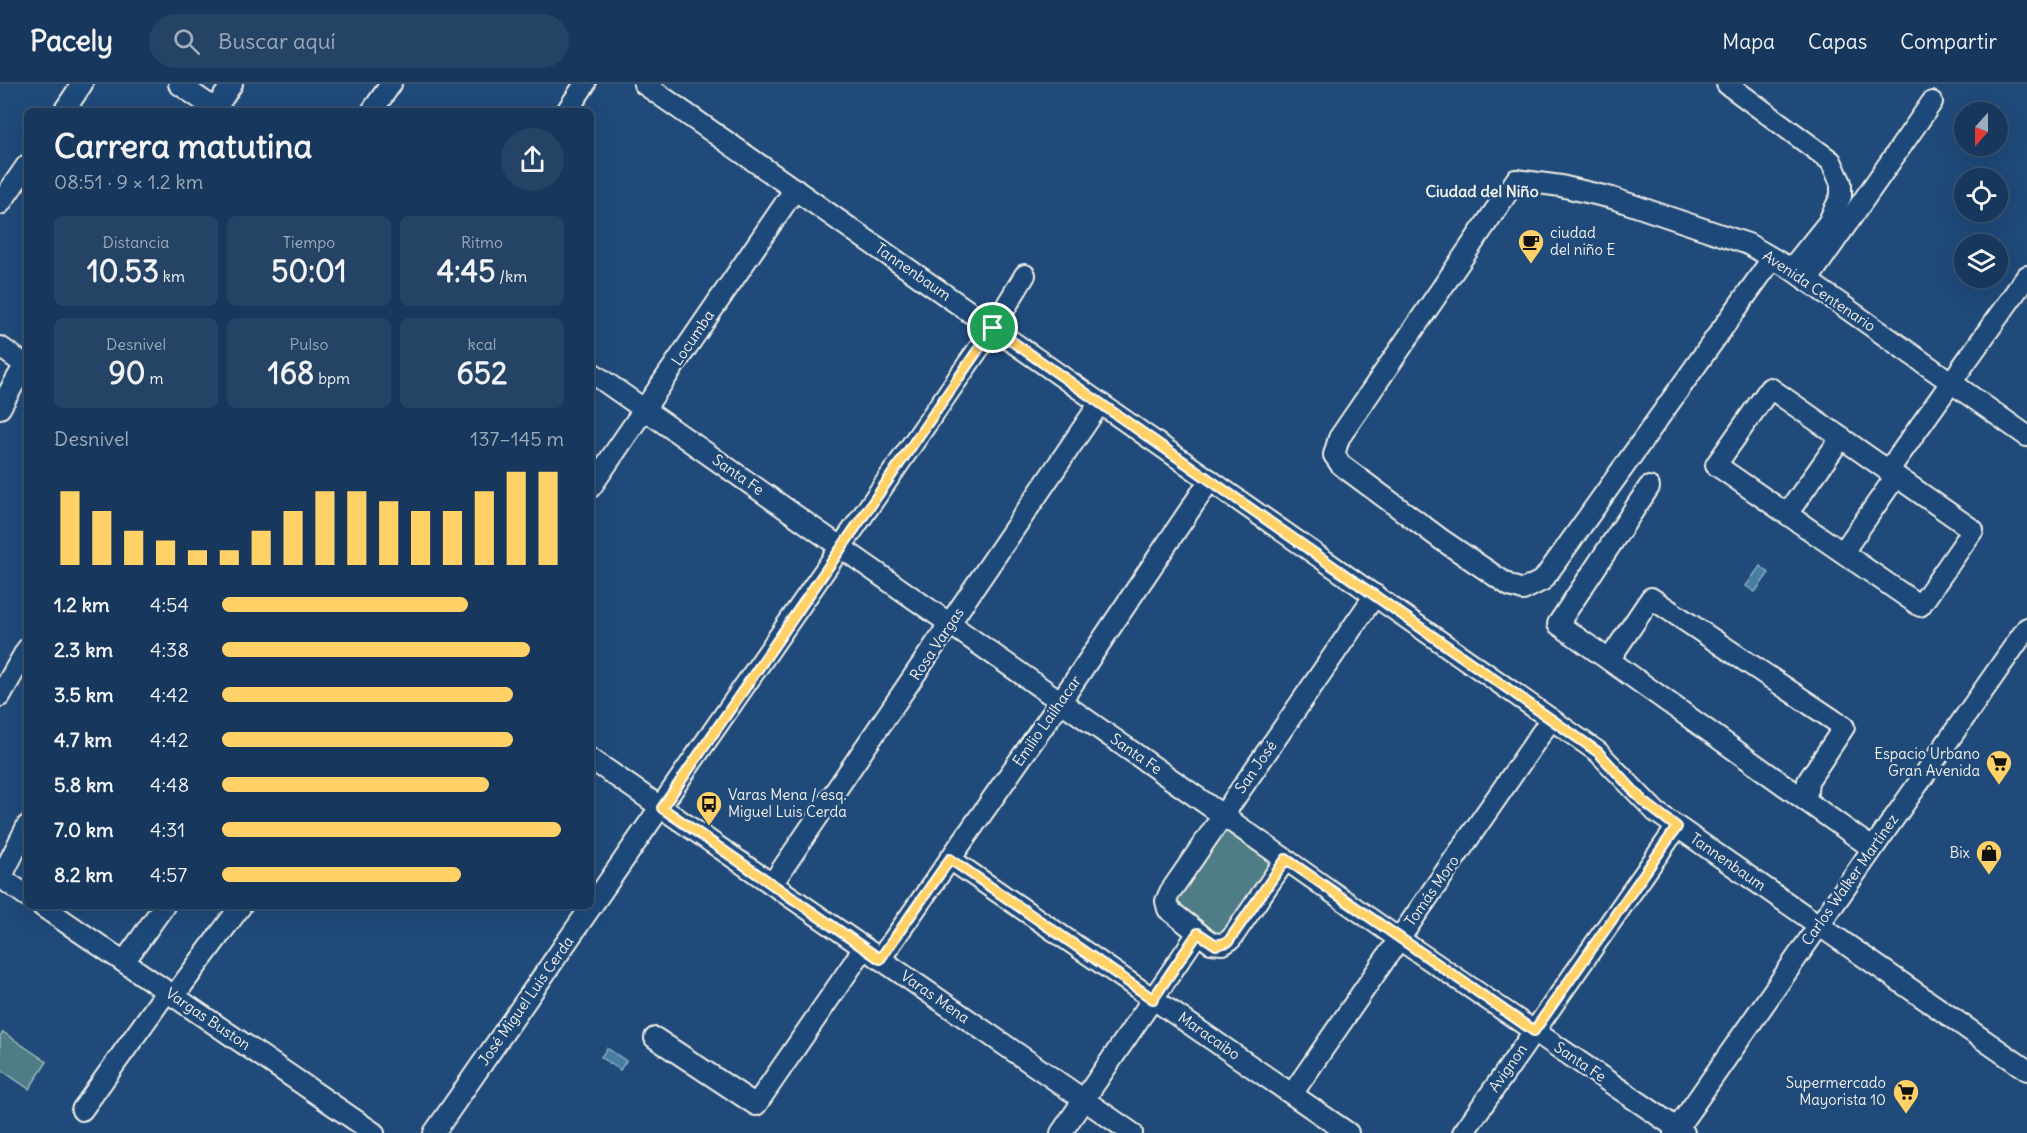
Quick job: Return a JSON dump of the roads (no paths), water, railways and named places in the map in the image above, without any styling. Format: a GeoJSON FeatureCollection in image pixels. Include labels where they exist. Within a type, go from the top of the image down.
{"type":"FeatureCollection","features":[{"type":"Feature","properties":{"kind":"street"},"geometry":{"type":"LineString","coordinates":[[66,108],[82,84]]}},
{"type":"Feature","properties":{"kind":"street"},"geometry":{"type":"LineString","coordinates":[[179,84],[212,108]]}},
{"type":"Feature","properties":{"kind":"street"},"geometry":{"type":"LineString","coordinates":[[216,108],[232,84]]}},
{"type":"Feature","properties":{"kind":"street"},"geometry":{"type":"LineString","coordinates":[[374,108],[391,84]]}},
{"type":"Feature","properties":{"kind":"street"},"geometry":{"type":"LineString","coordinates":[[569,108],[585,84]]}},
{"type":"Feature","properties":{"kind":"street","name":"Tannenbaum"},"geometry":{"type":"LineString","coordinates":[[644,84],[1551,719],[1607,759],[1644,802],[1677,827],[2027,1070]]}},
{"type":"Feature","properties":{"kind":"street"},"geometry":{"type":"LineString","coordinates":[[1727,84],[1831,161],[1841,183],[1841,196],[1828,222],[1791,269]]}},
{"type":"Feature","properties":{"kind":"street"},"geometry":{"type":"LineString","coordinates":[[1807,281],[1932,102]]}},
{"type":"Feature","properties":{"kind":"street"},"geometry":{"type":"LineString","coordinates":[[0,204],[24,169]]}},
{"type":"Feature","properties":{"kind":"street","name":"Avenida Centenario"},"geometry":{"type":"LineString","coordinates":[[1772,259],[1542,580],[1523,590],[1510,586],[1442,540],[1341,465],[1334,455],[1339,438],[1516,180],[1561,186],[1673,217],[1748,244],[1791,269],[2027,436]]}},
{"type":"Feature","properties":{"kind":"street","name":"Locumba"},"geometry":{"type":"LineString","coordinates":[[594,483],[795,189]]}},
{"type":"Feature","properties":{"kind":"street","name":"José Miguel Luis Cerda"},"geometry":{"type":"LineString","coordinates":[[594,905],[993,328],[1024,275]]}},
{"type":"Feature","properties":{"kind":"street"},"geometry":{"type":"LineString","coordinates":[[1843,552],[1951,382],[2027,276]]}},
{"type":"Feature","properties":{"kind":"street"},"geometry":{"type":"LineString","coordinates":[[0,347],[24,363]]}},
{"type":"Feature","properties":{"kind":"street"},"geometry":{"type":"LineString","coordinates":[[0,408],[24,367]]}},
{"type":"Feature","properties":{"kind":"street","name":"Santa Fe"},"geometry":{"type":"LineString","coordinates":[[594,374],[1399,939],[1678,1131]]}},
{"type":"Feature","properties":{"kind":"street"},"geometry":{"type":"LineString","coordinates":[[1770,388],[1892,474],[1973,530],[1920,606],[1716,465],[1770,388]]}},
{"type":"Feature","properties":{"kind":"street","name":"Rosa Vargas"},"geometry":{"type":"LineString","coordinates":[[772,884],[1100,403]]}},
{"type":"Feature","properties":{"kind":"street"},"geometry":{"type":"LineString","coordinates":[[1787,514],[1841,438]]}},
{"type":"Feature","properties":{"kind":"street","name":"Emilio Lailhacar"},"geometry":{"type":"LineString","coordinates":[[655,1038],[756,1105],[872,954],[950,859],[1061,701],[1210,480]]}},
{"type":"Feature","properties":{"kind":"street"},"geometry":{"type":"LineString","coordinates":[[1649,487],[1558,624],[1872,848]]}},
{"type":"Feature","properties":{"kind":"street","name":"San José"},"geometry":{"type":"LineString","coordinates":[[1286,859],[1228,942],[1216,945],[1170,912],[1167,898],[1375,595]]}},
{"type":"Feature","properties":{"kind":"street"},"geometry":{"type":"LineString","coordinates":[[1609,660],[1651,598],[1844,727],[1808,781],[1806,801]]}},
{"type":"Feature","properties":{"kind":"street","name":"Carlos Walker Martínez"},"geometry":{"type":"LineString","coordinates":[[1678,1131],[1817,925],[2027,628]]}},
{"type":"Feature","properties":{"kind":"street"},"geometry":{"type":"LineString","coordinates":[[0,696],[24,654]]}},
{"type":"Feature","properties":{"kind":"street","name":"Tomás Moro"},"geometry":{"type":"LineString","coordinates":[[1292,1094],[1551,719]]}},
{"type":"Feature","properties":{"kind":"street","name":"Varas Mena"},"geometry":{"type":"LineString","coordinates":[[594,761],[1132,1133]]}},
{"type":"Feature","properties":{"kind":"street","name":"Avignon"},"geometry":{"type":"LineString","coordinates":[[1463,1133],[1677,827]]}},
{"type":"Feature","properties":{"kind":"street"},"geometry":{"type":"LineString","coordinates":[[24,832],[1,878],[24,894]]}},
{"type":"Feature","properties":{"kind":"street","name":"Maracaibo"},"geometry":{"type":"LineString","coordinates":[[950,859],[1348,1133]]}},
{"type":"Feature","properties":{"kind":"street","name":"Vargas Buston"},"geometry":{"type":"LineString","coordinates":[[46,909],[374,1133]]}},
{"type":"Feature","properties":{"kind":"street"},"geometry":{"type":"LineString","coordinates":[[124,962],[162,909]]}},
{"type":"Feature","properties":{"kind":"street"},"geometry":{"type":"LineString","coordinates":[[82,1110],[240,909]]}},
{"type":"Feature","properties":{"kind":"street","name":"José Miguel Luis Cerda"},"geometry":{"type":"LineString","coordinates":[[434,1133],[591,909]]}},
{"type":"Feature","properties":{"kind":"street"},"geometry":{"type":"LineString","coordinates":[[1061,1133],[1198,933]]}},
{"type":"Feature","properties":{"kind":"water"},"geometry":{"type":"Polygon","coordinates":[[[1760,566],[1769,573],[1755,592],[1746,586],[1760,566]]]}},
{"type":"Feature","properties":{"kind":"water"},"geometry":{"type":"Polygon","coordinates":[[[607,1048],[626,1061],[620,1070],[601,1057],[607,1048]]]}},
{"type":"Feature","properties":{"kind":"place","name":"ciudad del niño E"},"geometry":{"type":"Point","coordinates":[1531,265]}},
{"type":"Feature","properties":{"kind":"place","name":"Espacio Urbano Gran Avenida"},"geometry":{"type":"Point","coordinates":[1999,786]}},
{"type":"Feature","properties":{"kind":"place","name":"Varas Mena / esq. Miguel Luis Cerda"},"geometry":{"type":"Point","coordinates":[709,827]}},
{"type":"Feature","properties":{"kind":"place","name":"Bix"},"geometry":{"type":"Point","coordinates":[1989,876]}},
{"type":"Feature","properties":{"kind":"place","name":"Supermercado Mayorista 10"},"geometry":{"type":"Point","coordinates":[1906,1115]}},
{"type":"Feature","properties":{"kind":"district","name":"Ciudad del Niño"},"geometry":{"type":"Point","coordinates":[1482,191]}}]}
